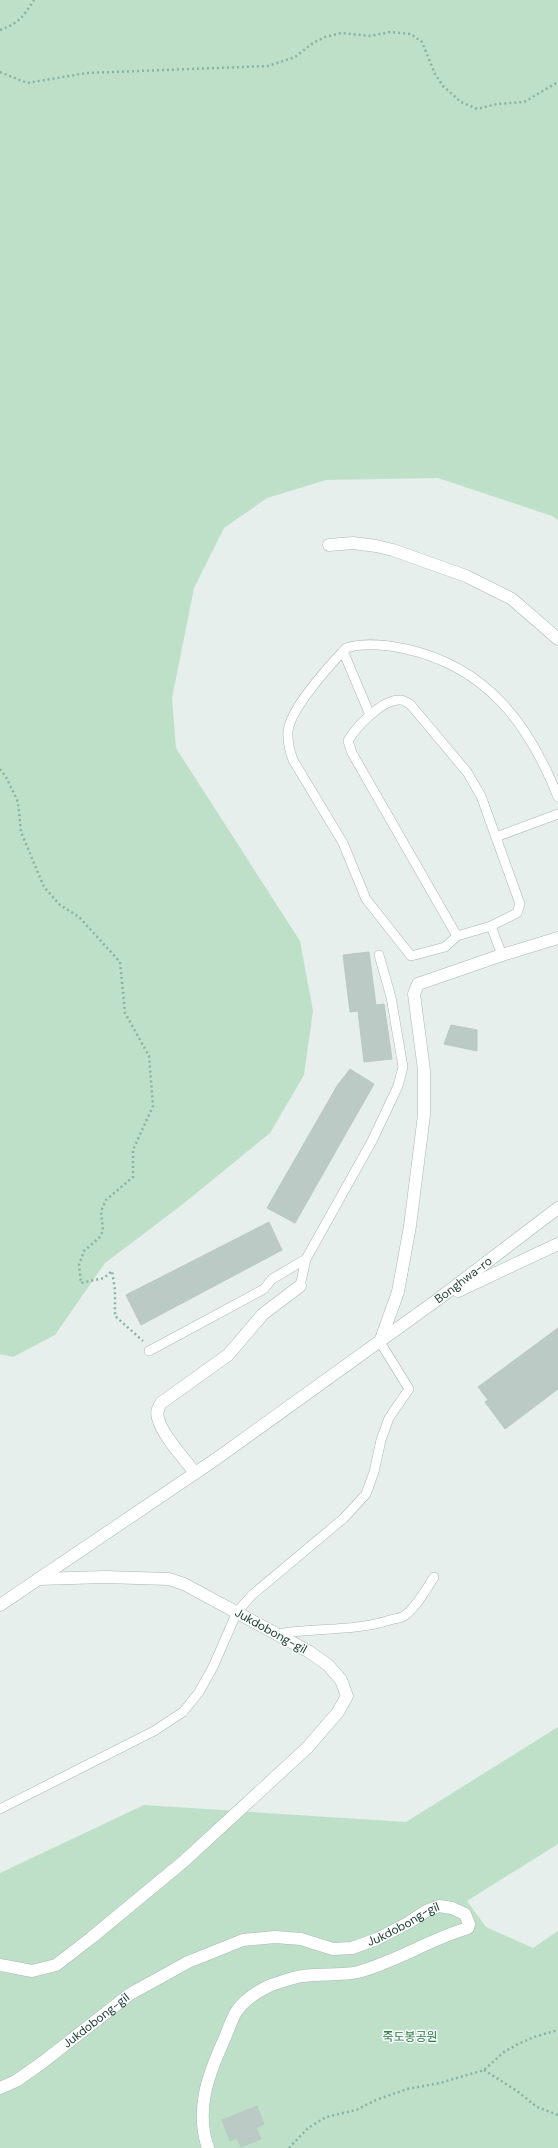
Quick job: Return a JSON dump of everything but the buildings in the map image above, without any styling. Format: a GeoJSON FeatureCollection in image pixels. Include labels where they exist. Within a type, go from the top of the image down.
{"type":"FeatureCollection","features":[{"type":"Feature","properties":{"kind":"street"},"geometry":{"type":"LineString","coordinates":[[329,545],[353,543],[376,546],[393,550],[466,576],[512,600],[558,639]]}},
{"type":"Feature","properties":{"kind":"street"},"geometry":{"type":"LineString","coordinates":[[380,1342],[398,1292],[410,1226],[424,1115],[424,1070],[414,994],[418,984],[502,955],[558,938]]}},
{"type":"Feature","properties":{"kind":"street","name":"Bonghwa-ro"},"geometry":{"type":"LineString","coordinates":[[437,1300],[558,1208]]}},
{"type":"Feature","properties":{"kind":"street","name":"Bonghwa-ro"},"geometry":{"type":"LineString","coordinates":[[437,1300],[558,1244]]}},
{"type":"Feature","properties":{"kind":"street"},"geometry":{"type":"LineString","coordinates":[[195,1473],[162,1428],[157,1410],[161,1403],[228,1355],[263,1314],[300,1286]]}},
{"type":"Feature","properties":{"kind":"street"},"geometry":{"type":"LineString","coordinates":[[1,1604],[195,1473],[437,1300]]}},
{"type":"Feature","properties":{"kind":"street","name":"Jukdobong-gil"},"geometry":{"type":"LineString","coordinates":[[0,1965],[32,1971],[56,1965],[183,1862],[307,1748],[334,1717],[347,1696],[341,1680],[328,1665],[313,1654],[184,1584],[169,1579],[106,1577],[38,1580]]}},
{"type":"Feature","properties":{"kind":"street","name":"Jukdobong-gil"},"geometry":{"type":"LineString","coordinates":[[0,2088],[16,2081],[43,2062],[130,1994],[188,1962],[243,1940],[275,1937],[301,1939],[333,1949],[352,1948],[377,1939],[408,1923],[426,1911],[439,1906],[452,1908],[465,1914],[469,1924],[468,1928],[446,1934],[397,1957],[358,1972],[303,1976],[271,1985],[251,1996],[236,2012],[209,2074],[204,2094],[203,2107],[205,2138],[208,2148]]}},
{"type":"Feature","properties":{"kind":"lane"},"geometry":{"type":"LineString","coordinates":[[456,936],[352,753],[348,741],[359,724],[392,702],[401,700],[410,704],[467,772],[481,796],[520,904],[516,913],[491,926],[456,936],[445,947],[411,956],[366,899],[343,843],[293,760],[289,749],[289,725],[302,702],[346,648],[366,644],[429,654],[451,663],[466,672],[495,696],[523,728],[545,764],[558,797]]}},
{"type":"Feature","properties":{"kind":"lane"},"geometry":{"type":"LineString","coordinates":[[343,651],[370,716]]}},
{"type":"Feature","properties":{"kind":"lane"},"geometry":{"type":"LineString","coordinates":[[496,837],[558,814]]}},
{"type":"Feature","properties":{"kind":"lane"},"geometry":{"type":"LineString","coordinates":[[491,926],[502,955]]}},
{"type":"Feature","properties":{"kind":"lane"},"geometry":{"type":"LineString","coordinates":[[300,1286],[306,1259],[372,1141],[398,1086],[403,1068],[391,997],[379,955]]}},
{"type":"Feature","properties":{"kind":"lane"},"geometry":{"type":"LineString","coordinates":[[151,1350],[264,1289],[272,1279],[306,1259]]}},
{"type":"Feature","properties":{"kind":"lane"},"geometry":{"type":"LineString","coordinates":[[0,1810],[154,1731],[183,1712],[196,1697],[213,1667],[237,1612],[252,1595],[344,1518],[366,1494],[374,1472],[380,1440],[389,1418],[409,1390],[380,1342]]}},
{"type":"Feature","properties":{"kind":"lane"},"geometry":{"type":"LineString","coordinates":[[278,1634],[295,1631],[342,1630],[383,1622],[404,1616],[421,1597],[434,1577]]}},
{"type":"Feature","properties":{"kind":"path"},"geometry":{"type":"LineString","coordinates":[[0,30],[15,25],[24,16],[34,0]]}},
{"type":"Feature","properties":{"kind":"path"},"geometry":{"type":"LineString","coordinates":[[0,72],[27,83],[102,72],[268,66],[295,57],[313,43],[325,37],[341,33],[370,36],[390,32],[411,34],[422,42],[435,74],[443,86],[461,102],[477,109],[497,104],[524,102],[558,82]]}},
{"type":"Feature","properties":{"kind":"path"},"geometry":{"type":"LineString","coordinates":[[0,769],[6,777],[18,802],[21,832],[44,887],[60,905],[79,917],[120,962],[125,1013],[149,1056],[153,1106],[133,1150],[134,1177],[106,1200],[101,1211],[103,1231],[99,1238],[84,1252],[79,1265],[81,1283],[104,1278],[112,1272],[115,1290],[115,1316],[151,1350]]}},
{"type":"Feature","properties":{"kind":"path"},"geometry":{"type":"LineString","coordinates":[[289,2148],[308,2128],[326,2117],[356,2110],[376,2100],[407,2090],[440,2083],[484,2070],[504,2052],[518,2044],[534,2037],[558,2030]]}},
{"type":"Feature","properties":{"kind":"path"},"geometry":{"type":"LineString","coordinates":[[484,2070],[517,2091],[537,2107],[558,2115]]}},
{"type":"Feature","properties":{"kind":"green space"},"geometry":{"type":"Polygon","coordinates":[[[0,0],[558,0],[558,520],[552,516],[438,478],[326,480],[267,498],[224,528],[194,588],[172,698],[176,748],[300,941],[313,1011],[304,1075],[270,1133],[183,1204],[105,1263],[55,1335],[13,1357],[0,1354],[0,0]]]}},
{"type":"Feature","properties":{"kind":"green space","name":"죽도봉공원"},"geometry":{"type":"Polygon","coordinates":[[[558,1727],[558,1844],[467,1901],[486,1927],[533,1948],[558,1931],[558,2148],[0,2148],[0,1873],[144,1805],[406,1822],[558,1727]]]}}]}
